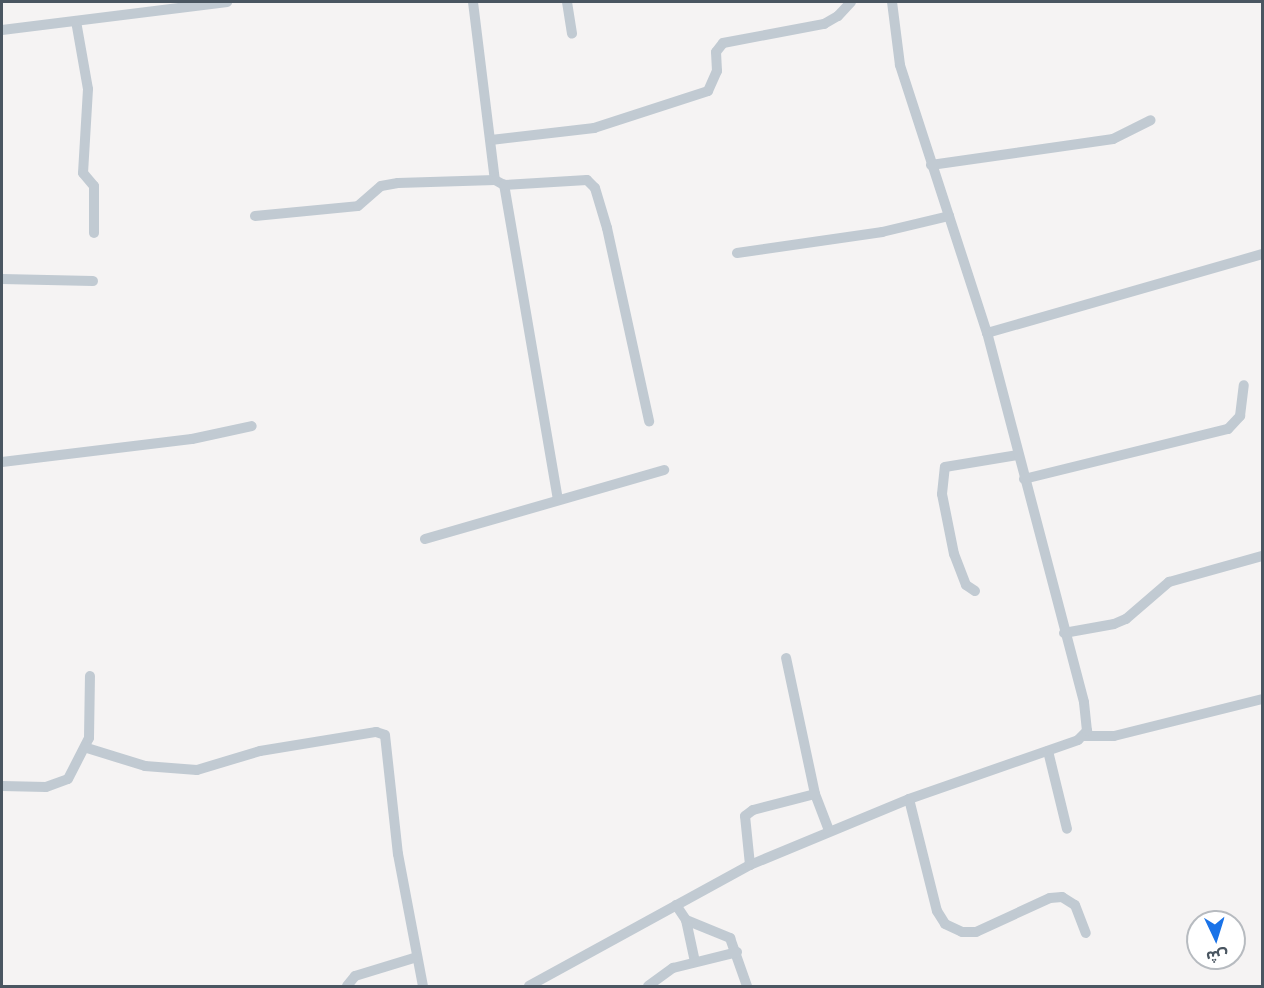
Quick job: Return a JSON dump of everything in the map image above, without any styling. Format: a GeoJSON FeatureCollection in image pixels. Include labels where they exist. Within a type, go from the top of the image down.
{"type":"FeatureCollection","features":[{"type":"Feature","properties":{"kind":"street"},"geometry":{"type":"LineString","coordinates":[[2,30],[227,2]]}},
{"type":"Feature","properties":{"kind":"street"},"geometry":{"type":"LineString","coordinates":[[473,2],[491,140],[558,500]]}},
{"type":"Feature","properties":{"kind":"street"},"geometry":{"type":"LineString","coordinates":[[567,2],[572,34]]}},
{"type":"Feature","properties":{"kind":"street"},"geometry":{"type":"LineString","coordinates":[[491,140],[594,128],[708,91],[717,71],[716,52],[723,44],[824,24],[838,16],[850,2]]}},
{"type":"Feature","properties":{"kind":"street"},"geometry":{"type":"LineString","coordinates":[[892,2],[900,65],[987,333],[1087,718],[1083,736]]}},
{"type":"Feature","properties":{"kind":"street"},"geometry":{"type":"LineString","coordinates":[[76,21],[87,89],[83,173],[94,186],[94,233]]}},
{"type":"Feature","properties":{"kind":"street"},"geometry":{"type":"LineString","coordinates":[[931,165],[1113,139],[1151,120]]}},
{"type":"Feature","properties":{"kind":"street"},"geometry":{"type":"LineString","coordinates":[[255,216],[358,206],[381,186],[587,180],[595,188],[607,228],[649,421]]}},
{"type":"Feature","properties":{"kind":"street"},"geometry":{"type":"LineString","coordinates":[[737,253],[873,234],[948,216]]}},
{"type":"Feature","properties":{"kind":"street"},"geometry":{"type":"LineString","coordinates":[[987,333],[1263,254]]}},
{"type":"Feature","properties":{"kind":"street"},"geometry":{"type":"LineString","coordinates":[[2,279],[93,281]]}},
{"type":"Feature","properties":{"kind":"street"},"geometry":{"type":"LineString","coordinates":[[1024,479],[1228,429],[1240,416],[1244,385]]}},
{"type":"Feature","properties":{"kind":"street"},"geometry":{"type":"LineString","coordinates":[[2,462],[192,439],[252,426]]}},
{"type":"Feature","properties":{"kind":"street"},"geometry":{"type":"LineString","coordinates":[[975,591],[966,585],[954,554],[942,494],[945,467],[1018,455]]}},
{"type":"Feature","properties":{"kind":"street"},"geometry":{"type":"LineString","coordinates":[[425,539],[664,470]]}},
{"type":"Feature","properties":{"kind":"street"},"geometry":{"type":"LineString","coordinates":[[1064,633],[1114,624],[1126,619],[1169,582],[1263,556]]}},
{"type":"Feature","properties":{"kind":"street"},"geometry":{"type":"LineString","coordinates":[[786,658],[815,794],[829,830]]}},
{"type":"Feature","properties":{"kind":"street"},"geometry":{"type":"LineString","coordinates":[[2,786],[58,785],[68,779],[87,748],[90,676]]}},
{"type":"Feature","properties":{"kind":"street"},"geometry":{"type":"LineString","coordinates":[[529,987],[750,865],[829,830],[909,799],[1048,751],[1083,736],[1114,736],[1263,699]]}},
{"type":"Feature","properties":{"kind":"street"},"geometry":{"type":"LineString","coordinates":[[87,748],[145,766],[198,770],[260,751],[376,732],[385,735],[398,854],[423,987]]}},
{"type":"Feature","properties":{"kind":"street"},"geometry":{"type":"LineString","coordinates":[[1048,751],[1067,829]]}},
{"type":"Feature","properties":{"kind":"street"},"geometry":{"type":"LineString","coordinates":[[750,865],[745,816],[753,810],[815,794]]}},
{"type":"Feature","properties":{"kind":"street"},"geometry":{"type":"LineString","coordinates":[[909,799],[937,911],[945,924],[962,932],[976,932],[1050,898],[1062,897],[1075,905],[1086,933]]}},
{"type":"Feature","properties":{"kind":"street"},"geometry":{"type":"LineString","coordinates":[[676,905],[686,920],[695,962]]}},
{"type":"Feature","properties":{"kind":"street"},"geometry":{"type":"LineString","coordinates":[[686,920],[727,935],[737,952],[747,987]]}},
{"type":"Feature","properties":{"kind":"street"},"geometry":{"type":"LineString","coordinates":[[648,987],[673,968],[737,952]]}},
{"type":"Feature","properties":{"kind":"street"},"geometry":{"type":"LineString","coordinates":[[346,987],[355,976],[417,957]]}}]}
